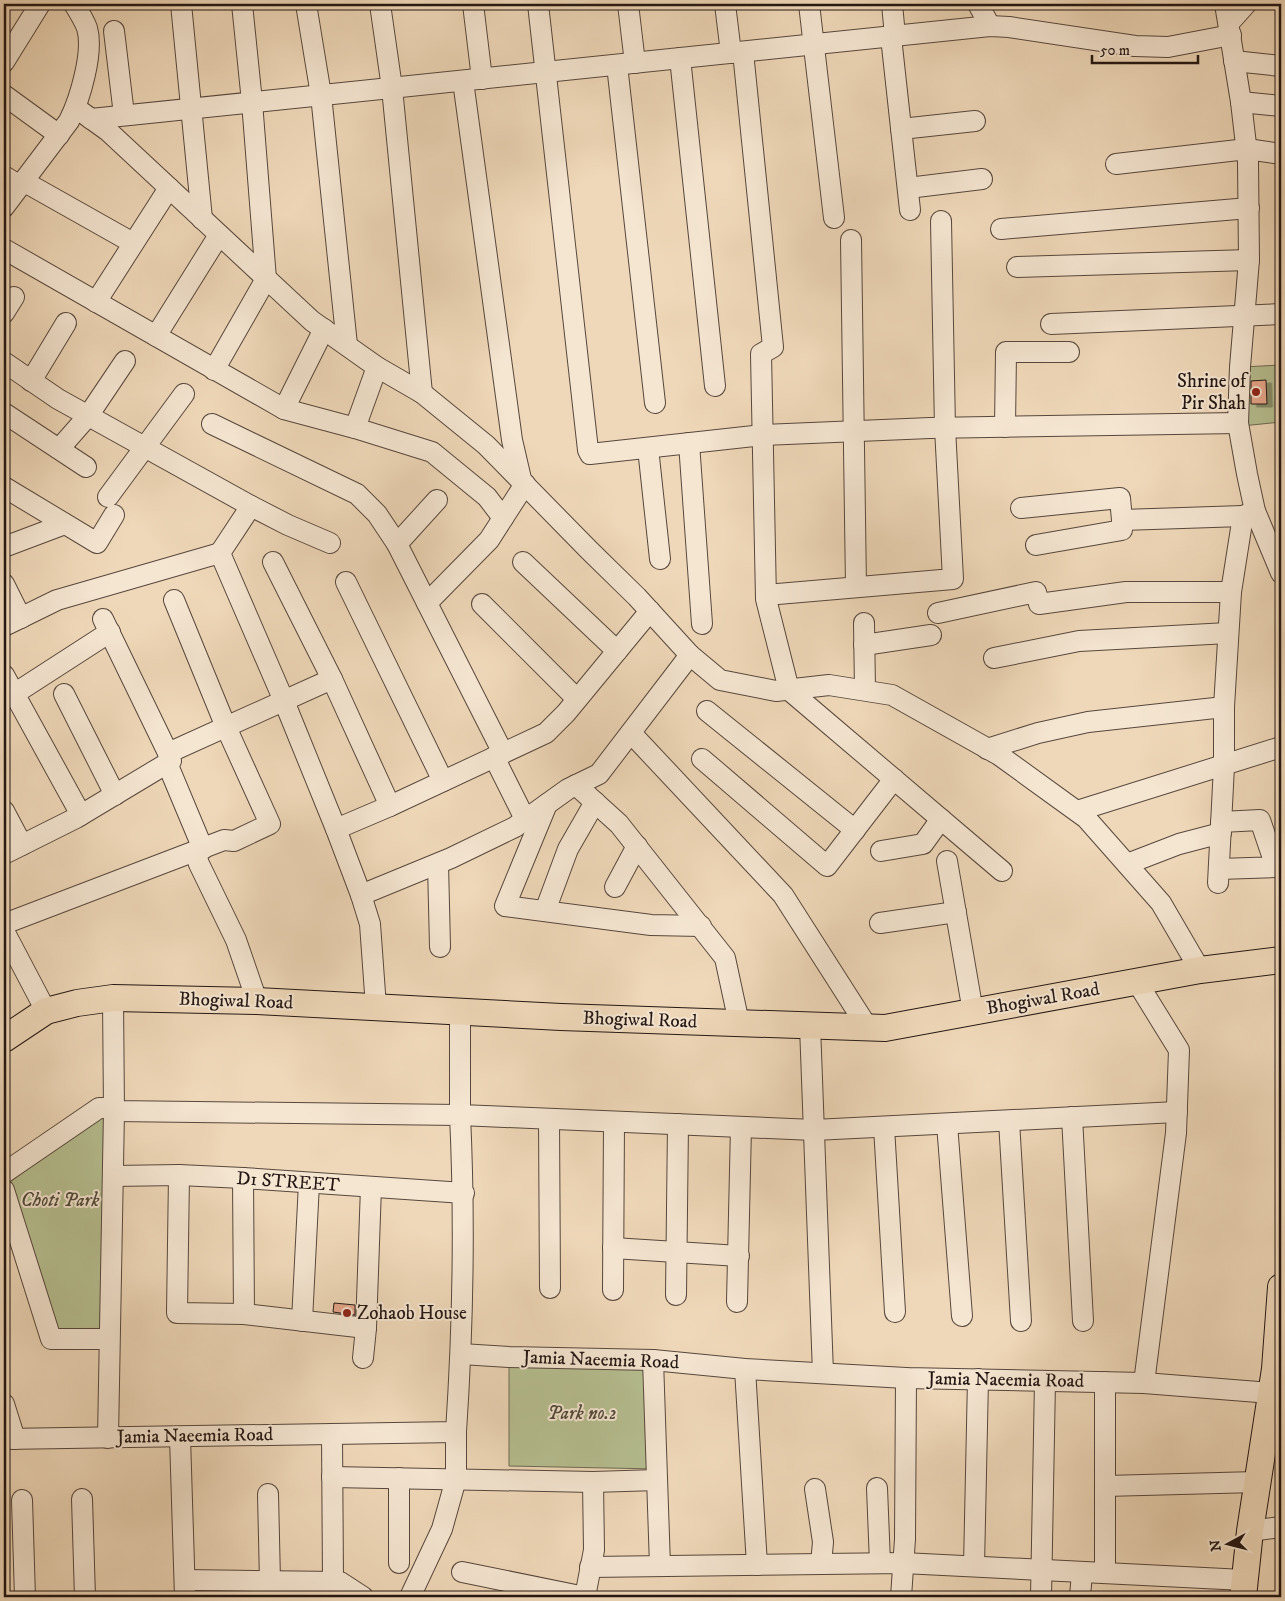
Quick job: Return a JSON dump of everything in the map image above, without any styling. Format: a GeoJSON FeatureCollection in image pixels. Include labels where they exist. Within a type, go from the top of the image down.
{"type":"FeatureCollection","features":[{"type":"Feature","properties":{"kind":"main road","name":"Bhogiwal Road"},"geometry":{"type":"LineString","coordinates":[[4,1039],[46,1011],[77,1003],[113,998],[257,1000],[561,1017],[885,1028],[1200,970],[1281,960]]}},
{"type":"Feature","properties":{"kind":"main road"},"geometry":{"type":"LineString","coordinates":[[1243,1588],[1257,1482],[1276,1377],[1281,1295]]}},
{"type":"Feature","properties":{"kind":"street"},"geometry":{"type":"LineString","coordinates":[[4,62],[40,4]]}},
{"type":"Feature","properties":{"kind":"street"},"geometry":{"type":"LineString","coordinates":[[181,4],[202,219]]}},
{"type":"Feature","properties":{"kind":"street"},"geometry":{"type":"LineString","coordinates":[[214,370],[266,279],[242,4]]}},
{"type":"Feature","properties":{"kind":"street"},"geometry":{"type":"LineString","coordinates":[[306,4],[321,95],[347,346]]}},
{"type":"Feature","properties":{"kind":"street"},"geometry":{"type":"LineString","coordinates":[[380,4],[392,88],[422,393]]}},
{"type":"Feature","properties":{"kind":"street"},"geometry":{"type":"LineString","coordinates":[[427,603],[489,540],[523,482],[512,440],[472,80],[473,4]]}},
{"type":"Feature","properties":{"kind":"street"},"geometry":{"type":"LineString","coordinates":[[538,4],[588,450],[590,454],[763,435],[945,428],[1238,423]]}},
{"type":"Feature","properties":{"kind":"street"},"geometry":{"type":"LineString","coordinates":[[628,4],[626,64],[656,403]]}},
{"type":"Feature","properties":{"kind":"street"},"geometry":{"type":"LineString","coordinates":[[725,4],[737,52],[773,347],[761,354],[766,595],[789,690],[1002,872]]}},
{"type":"Feature","properties":{"kind":"street"},"geometry":{"type":"LineString","coordinates":[[809,4],[834,218]]}},
{"type":"Feature","properties":{"kind":"street"},"geometry":{"type":"LineString","coordinates":[[892,4],[901,129],[910,210]]}},
{"type":"Feature","properties":{"kind":"street"},"geometry":{"type":"LineString","coordinates":[[978,4],[990,26]]}},
{"type":"Feature","properties":{"kind":"street"},"geometry":{"type":"LineString","coordinates":[[1127,864],[1221,827],[1260,820],[1276,867],[1218,876],[1221,827],[1224,766],[1224,707],[1231,592],[1249,514],[1247,474],[1238,423],[1249,260],[1247,149],[1225,4]]}},
{"type":"Feature","properties":{"kind":"street"},"geometry":{"type":"LineString","coordinates":[[4,207],[16,181],[59,135],[69,121],[83,113],[124,115],[191,109],[990,26],[1009,27],[1126,45],[1168,47],[1230,29],[1246,4]]}},
{"type":"Feature","properties":{"kind":"street"},"geometry":{"type":"LineString","coordinates":[[78,5],[88,30],[88,54],[83,83],[83,113]]}},
{"type":"Feature","properties":{"kind":"street"},"geometry":{"type":"LineString","coordinates":[[114,31],[124,115]]}},
{"type":"Feature","properties":{"kind":"street"},"geometry":{"type":"LineString","coordinates":[[680,58],[715,386]]}},
{"type":"Feature","properties":{"kind":"street"},"geometry":{"type":"LineString","coordinates":[[1234,61],[1281,66]]}},
{"type":"Feature","properties":{"kind":"street"},"geometry":{"type":"LineString","coordinates":[[4,96],[59,135]]}},
{"type":"Feature","properties":{"kind":"street"},"geometry":{"type":"LineString","coordinates":[[1241,102],[1281,106]]}},
{"type":"Feature","properties":{"kind":"street"},"geometry":{"type":"LineString","coordinates":[[83,113],[108,131],[312,320],[377,368],[422,393],[486,445],[650,610],[690,655],[720,680],[776,691],[829,685],[892,695],[999,755],[1086,818],[1161,903],[1200,970]]}},
{"type":"Feature","properties":{"kind":"street"},"geometry":{"type":"LineString","coordinates":[[901,129],[976,121]]}},
{"type":"Feature","properties":{"kind":"street"},"geometry":{"type":"LineString","coordinates":[[1116,164],[1247,149],[1281,154]]}},
{"type":"Feature","properties":{"kind":"street"},"geometry":{"type":"LineString","coordinates":[[908,188],[982,179]]}},
{"type":"Feature","properties":{"kind":"street"},"geometry":{"type":"LineString","coordinates":[[16,181],[133,243]]}},
{"type":"Feature","properties":{"kind":"street"},"geometry":{"type":"LineString","coordinates":[[96,302],[169,188]]}},
{"type":"Feature","properties":{"kind":"street"},"geometry":{"type":"LineString","coordinates":[[1001,229],[1249,208]]}},
{"type":"Feature","properties":{"kind":"street"},"geometry":{"type":"LineString","coordinates":[[766,595],[953,579],[945,428],[941,222]]}},
{"type":"Feature","properties":{"kind":"street"},"geometry":{"type":"LineString","coordinates":[[156,336],[219,235]]}},
{"type":"Feature","properties":{"kind":"street"},"geometry":{"type":"LineString","coordinates":[[851,240],[856,587]]}},
{"type":"Feature","properties":{"kind":"street"},"geometry":{"type":"LineString","coordinates":[[4,249],[284,409],[355,428],[432,452],[487,497],[503,518]]}},
{"type":"Feature","properties":{"kind":"street"},"geometry":{"type":"LineString","coordinates":[[1017,267],[1249,260]]}},
{"type":"Feature","properties":{"kind":"street"},"geometry":{"type":"LineString","coordinates":[[1051,324],[1281,314]]}},
{"type":"Feature","properties":{"kind":"street"},"geometry":{"type":"LineString","coordinates":[[31,381],[66,322]]}},
{"type":"Feature","properties":{"kind":"street"},"geometry":{"type":"LineString","coordinates":[[284,409],[324,329]]}},
{"type":"Feature","properties":{"kind":"street"},"geometry":{"type":"LineString","coordinates":[[1006,427],[1006,352],[1068,352]]}},
{"type":"Feature","properties":{"kind":"street"},"geometry":{"type":"LineString","coordinates":[[58,449],[88,416],[125,361]]}},
{"type":"Feature","properties":{"kind":"street"},"geometry":{"type":"LineString","coordinates":[[4,362],[58,399],[88,416],[251,506],[288,525],[330,543]]}},
{"type":"Feature","properties":{"kind":"street"},"geometry":{"type":"LineString","coordinates":[[355,428],[377,368]]}},
{"type":"Feature","properties":{"kind":"street"},"geometry":{"type":"LineString","coordinates":[[108,497],[184,394]]}},
{"type":"Feature","properties":{"kind":"street"},"geometry":{"type":"LineString","coordinates":[[4,413],[86,467]]}},
{"type":"Feature","properties":{"kind":"street"},"geometry":{"type":"LineString","coordinates":[[212,424],[356,494],[377,514],[397,544],[427,603],[499,755],[526,819]]}},
{"type":"Feature","properties":{"kind":"street"},"geometry":{"type":"LineString","coordinates":[[689,443],[702,624]]}},
{"type":"Feature","properties":{"kind":"street"},"geometry":{"type":"LineString","coordinates":[[648,448],[660,559]]}},
{"type":"Feature","properties":{"kind":"street"},"geometry":{"type":"LineString","coordinates":[[4,487],[97,543],[114,515]]}},
{"type":"Feature","properties":{"kind":"street"},"geometry":{"type":"LineString","coordinates":[[1021,508],[1120,498],[1122,530],[1036,544]]}},
{"type":"Feature","properties":{"kind":"street"},"geometry":{"type":"LineString","coordinates":[[397,544],[437,500]]}},
{"type":"Feature","properties":{"kind":"street"},"geometry":{"type":"LineString","coordinates":[[4,584],[12,622],[57,600],[220,553],[251,506]]}},
{"type":"Feature","properties":{"kind":"street"},"geometry":{"type":"LineString","coordinates":[[1122,520],[1249,514]]}},
{"type":"Feature","properties":{"kind":"street"},"geometry":{"type":"LineString","coordinates":[[1249,514],[1281,571]]}},
{"type":"Feature","properties":{"kind":"street"},"geometry":{"type":"LineString","coordinates":[[4,547],[65,524]]}},
{"type":"Feature","properties":{"kind":"street"},"geometry":{"type":"LineString","coordinates":[[220,553],[284,701],[361,895],[370,924],[376,1007]]}},
{"type":"Feature","properties":{"kind":"street"},"geometry":{"type":"LineString","coordinates":[[273,562],[332,679],[390,806]]}},
{"type":"Feature","properties":{"kind":"street"},"geometry":{"type":"LineString","coordinates":[[523,562],[617,651]]}},
{"type":"Feature","properties":{"kind":"street"},"geometry":{"type":"LineString","coordinates":[[346,582],[443,781]]}},
{"type":"Feature","properties":{"kind":"street"},"geometry":{"type":"LineString","coordinates":[[938,613],[1036,592],[1039,604],[1126,592],[1231,592]]}},
{"type":"Feature","properties":{"kind":"street"},"geometry":{"type":"LineString","coordinates":[[46,1011],[4,932],[199,850],[224,840],[234,841],[270,824],[226,727],[174,600]]}},
{"type":"Feature","properties":{"kind":"street"},"geometry":{"type":"LineString","coordinates":[[482,604],[577,699]]}},
{"type":"Feature","properties":{"kind":"street"},"geometry":{"type":"LineString","coordinates":[[336,829],[390,806],[546,733],[566,713],[650,610]]}},
{"type":"Feature","properties":{"kind":"street"},"geometry":{"type":"LineString","coordinates":[[864,623],[865,690]]}},
{"type":"Feature","properties":{"kind":"street"},"geometry":{"type":"LineString","coordinates":[[14,694],[106,626],[168,758],[199,850],[199,864],[236,940],[257,1000]]}},
{"type":"Feature","properties":{"kind":"street"},"geometry":{"type":"LineString","coordinates":[[994,658],[1079,642],[1228,633]]}},
{"type":"Feature","properties":{"kind":"street"},"geometry":{"type":"LineString","coordinates":[[864,645],[930,635]]}},
{"type":"Feature","properties":{"kind":"street"},"geometry":{"type":"LineString","coordinates":[[361,895],[438,864],[515,826],[576,785],[599,774],[690,655]]}},
{"type":"Feature","properties":{"kind":"street"},"geometry":{"type":"LineString","coordinates":[[4,675],[81,815]]}},
{"type":"Feature","properties":{"kind":"street"},"geometry":{"type":"LineString","coordinates":[[4,854],[81,815],[115,795],[168,758],[226,727],[332,679]]}},
{"type":"Feature","properties":{"kind":"street"},"geometry":{"type":"LineString","coordinates":[[64,694],[115,795]]}},
{"type":"Feature","properties":{"kind":"street"},"geometry":{"type":"LineString","coordinates":[[988,749],[1038,733],[1088,722],[1224,707]]}},
{"type":"Feature","properties":{"kind":"street"},"geometry":{"type":"LineString","coordinates":[[706,710],[856,830]]}},
{"type":"Feature","properties":{"kind":"street"},"geometry":{"type":"LineString","coordinates":[[631,733],[783,896],[868,1028]]}},
{"type":"Feature","properties":{"kind":"street"},"geometry":{"type":"LineString","coordinates":[[1077,811],[1281,748]]}},
{"type":"Feature","properties":{"kind":"street"},"geometry":{"type":"LineString","coordinates":[[702,759],[827,866],[894,779]]}},
{"type":"Feature","properties":{"kind":"street"},"geometry":{"type":"LineString","coordinates":[[576,785],[619,824],[725,958],[739,1023]]}},
{"type":"Feature","properties":{"kind":"street"},"geometry":{"type":"LineString","coordinates":[[545,911],[568,849],[595,802]]}},
{"type":"Feature","properties":{"kind":"street"},"geometry":{"type":"LineString","coordinates":[[547,804],[505,906],[652,924],[701,926]]}},
{"type":"Feature","properties":{"kind":"street"},"geometry":{"type":"LineString","coordinates":[[4,811],[22,845]]}},
{"type":"Feature","properties":{"kind":"street"},"geometry":{"type":"LineString","coordinates":[[881,851],[923,844],[941,819]]}},
{"type":"Feature","properties":{"kind":"street"},"geometry":{"type":"LineString","coordinates":[[615,887],[637,846]]}},
{"type":"Feature","properties":{"kind":"street"},"geometry":{"type":"LineString","coordinates":[[947,861],[974,1012]]}},
{"type":"Feature","properties":{"kind":"street"},"geometry":{"type":"LineString","coordinates":[[438,864],[440,947]]}},
{"type":"Feature","properties":{"kind":"street"},"geometry":{"type":"LineString","coordinates":[[880,923],[956,912]]}},
{"type":"Feature","properties":{"kind":"street"},"geometry":{"type":"LineString","coordinates":[[1137,982],[1179,1050],[1176,1133],[1144,1382]]}},
{"type":"Feature","properties":{"kind":"street"},"geometry":{"type":"LineString","coordinates":[[108,1438],[114,1109],[113,998]]}},
{"type":"Feature","properties":{"kind":"street"},"geometry":{"type":"LineString","coordinates":[[410,1597],[442,1529],[456,1479],[456,1432],[461,1354],[464,1193],[460,1115],[460,1011]]}},
{"type":"Feature","properties":{"kind":"street"},"geometry":{"type":"LineString","coordinates":[[810,1026],[823,1373]]}},
{"type":"Feature","properties":{"kind":"street"},"geometry":{"type":"LineString","coordinates":[[4,1173],[99,1108],[460,1115],[814,1130],[1176,1112]]}},
{"type":"Feature","properties":{"kind":"street"},"geometry":{"type":"LineString","coordinates":[[1072,1117],[1082,1321]]}},
{"type":"Feature","properties":{"kind":"street"},"geometry":{"type":"LineString","coordinates":[[549,1119],[550,1288]]}},
{"type":"Feature","properties":{"kind":"street"},"geometry":{"type":"LineString","coordinates":[[1009,1121],[1021,1320]]}},
{"type":"Feature","properties":{"kind":"street"},"geometry":{"type":"LineString","coordinates":[[613,1290],[614,1122]]}},
{"type":"Feature","properties":{"kind":"street"},"geometry":{"type":"LineString","coordinates":[[676,1295],[678,1124]]}},
{"type":"Feature","properties":{"kind":"street"},"geometry":{"type":"LineString","coordinates":[[947,1124],[962,1316]]}},
{"type":"Feature","properties":{"kind":"street"},"geometry":{"type":"LineString","coordinates":[[737,1302],[742,1127]]}},
{"type":"Feature","properties":{"kind":"street"},"geometry":{"type":"LineString","coordinates":[[884,1127],[895,1312]]}},
{"type":"Feature","properties":{"kind":"street","name":"D1 STREET"},"geometry":{"type":"LineString","coordinates":[[113,1176],[243,1178],[464,1193]]}},
{"type":"Feature","properties":{"kind":"street"},"geometry":{"type":"LineString","coordinates":[[179,1176],[177,1313],[244,1314],[366,1328]]}},
{"type":"Feature","properties":{"kind":"street"},"geometry":{"type":"LineString","coordinates":[[243,1178],[244,1314]]}},
{"type":"Feature","properties":{"kind":"street"},"geometry":{"type":"LineString","coordinates":[[302,1321],[309,1183]]}},
{"type":"Feature","properties":{"kind":"street"},"geometry":{"type":"LineString","coordinates":[[363,1358],[372,1187]]}},
{"type":"Feature","properties":{"kind":"street"},"geometry":{"type":"LineString","coordinates":[[4,1190],[51,1339],[109,1339]]}},
{"type":"Feature","properties":{"kind":"street"},"geometry":{"type":"LineString","coordinates":[[613,1248],[738,1256]]}},
{"type":"Feature","properties":{"kind":"street","name":"Jamia Naeemia Road"},"geometry":{"type":"LineString","coordinates":[[461,1354],[653,1360],[745,1369],[906,1378],[1144,1382],[1276,1377]]}},
{"type":"Feature","properties":{"kind":"street"},"geometry":{"type":"LineString","coordinates":[[653,1360],[660,1566]]}},
{"type":"Feature","properties":{"kind":"street"},"geometry":{"type":"LineString","coordinates":[[745,1369],[757,1565]]}},
{"type":"Feature","properties":{"kind":"street"},"geometry":{"type":"LineString","coordinates":[[901,1597],[905,1539],[906,1378]]}},
{"type":"Feature","properties":{"kind":"street"},"geometry":{"type":"LineString","coordinates":[[974,1566],[978,1379]]}},
{"type":"Feature","properties":{"kind":"street"},"geometry":{"type":"LineString","coordinates":[[1042,1597],[1045,1381]]}},
{"type":"Feature","properties":{"kind":"street"},"geometry":{"type":"LineString","coordinates":[[1104,1382],[1105,1573]]}},
{"type":"Feature","properties":{"kind":"street"},"geometry":{"type":"LineString","coordinates":[[4,1404],[9,1439]]}},
{"type":"Feature","properties":{"kind":"street","name":"Jamia Naeemia Road"},"geometry":{"type":"LineString","coordinates":[[9,1439],[456,1432]]}},
{"type":"Feature","properties":{"kind":"street"},"geometry":{"type":"LineString","coordinates":[[332,1434],[335,1587]]}},
{"type":"Feature","properties":{"kind":"street"},"geometry":{"type":"LineString","coordinates":[[180,1437],[185,1589],[270,1581],[335,1587],[364,1597]]}},
{"type":"Feature","properties":{"kind":"street"},"geometry":{"type":"LineString","coordinates":[[332,1477],[593,1482],[657,1480]]}},
{"type":"Feature","properties":{"kind":"street"},"geometry":{"type":"LineString","coordinates":[[399,1478],[399,1563]]}},
{"type":"Feature","properties":{"kind":"street"},"geometry":{"type":"LineString","coordinates":[[462,1572],[585,1597],[594,1550],[593,1482]]}},
{"type":"Feature","properties":{"kind":"street"},"geometry":{"type":"LineString","coordinates":[[1105,1486],[1257,1482]]}},
{"type":"Feature","properties":{"kind":"street"},"geometry":{"type":"LineString","coordinates":[[815,1488],[823,1542],[821,1564]]}},
{"type":"Feature","properties":{"kind":"street"},"geometry":{"type":"LineString","coordinates":[[877,1488],[880,1563]]}},
{"type":"Feature","properties":{"kind":"street"},"geometry":{"type":"LineString","coordinates":[[268,1494],[270,1581]]}},
{"type":"Feature","properties":{"kind":"street"},"geometry":{"type":"LineString","coordinates":[[82,1499],[85,1597]]}},
{"type":"Feature","properties":{"kind":"street"},"geometry":{"type":"LineString","coordinates":[[22,1500],[25,1597]]}},
{"type":"Feature","properties":{"kind":"street"},"geometry":{"type":"LineString","coordinates":[[1250,1531],[1281,1527]]}},
{"type":"Feature","properties":{"kind":"street"},"geometry":{"type":"LineString","coordinates":[[590,1568],[903,1563],[1105,1573],[1243,1588]]}},
{"type":"Feature","properties":{"kind":"street"},"geometry":{"type":"LineString","coordinates":[[1080,1597],[1082,1572]]}},
{"type":"Feature","properties":{"kind":"green space"},"geometry":{"type":"Polygon","coordinates":[[[1281,365],[1281,422],[1242,426],[1242,367],[1281,365]]]}},
{"type":"Feature","properties":{"kind":"green space","name":"Choti Park"},"geometry":{"type":"Polygon","coordinates":[[[104,1114],[102,1329],[58,1329],[7,1184],[104,1114]]]}},
{"type":"Feature","properties":{"kind":"green space","name":"Park no.2"},"geometry":{"type":"Polygon","coordinates":[[[509,1357],[653,1360],[657,1469],[509,1466],[509,1357]]]}},
{"type":"Feature","properties":{"kind":"building","name":"Shrine of Pir Shah"},"geometry":{"type":"Polygon","coordinates":[[[1266,380],[1267,404],[1251,404],[1251,381],[1266,380]]]}},
{"type":"Feature","properties":{"kind":"building"},"geometry":{"type":"Polygon","coordinates":[[[334,1303],[355,1305],[355,1315],[333,1312],[334,1303]]]}},
{"type":"Feature","properties":{"kind":"place","name":"Shrine of Pir Shah"},"geometry":{"type":"Point","coordinates":[1256,392]}},
{"type":"Feature","properties":{"kind":"place","name":"Zohaob House"},"geometry":{"type":"Point","coordinates":[347,1313]}}]}
